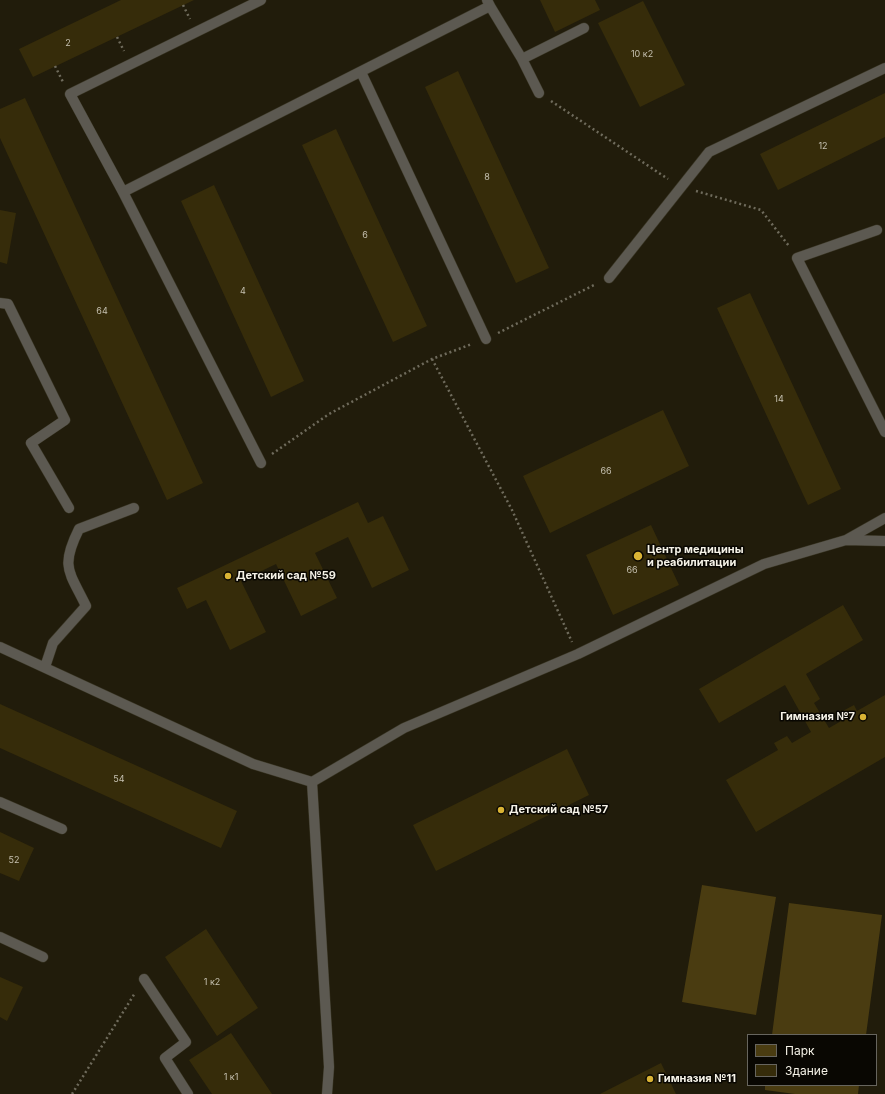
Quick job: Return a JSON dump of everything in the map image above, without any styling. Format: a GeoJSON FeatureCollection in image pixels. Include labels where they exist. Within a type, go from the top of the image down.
{"type":"FeatureCollection","features":[{"type":"Feature","properties":{"kind":"lane"},"geometry":{"type":"LineString","coordinates":[[261,0],[70,94],[123,192],[261,463]]}},
{"type":"Feature","properties":{"kind":"lane"},"geometry":{"type":"LineString","coordinates":[[123,192],[361,72],[489,3],[522,59],[539,93]]}},
{"type":"Feature","properties":{"kind":"lane"},"geometry":{"type":"LineString","coordinates":[[522,59],[584,28]]}},
{"type":"Feature","properties":{"kind":"lane"},"geometry":{"type":"LineString","coordinates":[[609,278],[709,152],[885,68]]}},
{"type":"Feature","properties":{"kind":"lane"},"geometry":{"type":"LineString","coordinates":[[361,72],[486,339]]}},
{"type":"Feature","properties":{"kind":"lane"},"geometry":{"type":"LineString","coordinates":[[877,230],[797,258],[885,432]]}},
{"type":"Feature","properties":{"kind":"lane"},"geometry":{"type":"LineString","coordinates":[[0,303],[8,304],[65,420],[31,443],[69,508]]}},
{"type":"Feature","properties":{"kind":"lane"},"geometry":{"type":"LineString","coordinates":[[45,667],[53,643],[86,606],[67,568],[70,548],[79,529],[134,508]]}},
{"type":"Feature","properties":{"kind":"lane"},"geometry":{"type":"LineString","coordinates":[[0,647],[253,764],[312,782],[404,728],[578,654],[764,564],[846,540],[885,518]]}},
{"type":"Feature","properties":{"kind":"lane"},"geometry":{"type":"LineString","coordinates":[[846,540],[885,541]]}},
{"type":"Feature","properties":{"kind":"lane"},"geometry":{"type":"LineString","coordinates":[[312,782],[329,1067],[327,1094]]}},
{"type":"Feature","properties":{"kind":"lane"},"geometry":{"type":"LineString","coordinates":[[0,802],[62,829]]}},
{"type":"Feature","properties":{"kind":"lane"},"geometry":{"type":"LineString","coordinates":[[0,937],[43,957]]}},
{"type":"Feature","properties":{"kind":"lane"},"geometry":{"type":"LineString","coordinates":[[144,978],[186,1042],[165,1058],[188,1094]]}},
{"type":"Feature","properties":{"kind":"path"},"geometry":{"type":"LineString","coordinates":[[261,463],[329,414],[432,359],[486,339],[609,278]]}},
{"type":"Feature","properties":{"kind":"path"},"geometry":{"type":"LineString","coordinates":[[432,359],[512,510],[578,654]]}},
{"type":"Feature","properties":{"kind":"path"},"geometry":{"type":"LineString","coordinates":[[72,1094],[144,978]]}},
{"type":"Feature","properties":{"kind":"green space"},"geometry":{"type":"Polygon","coordinates":[[[702,885],[776,897],[756,1015],[682,1002],[702,885]]]}},
{"type":"Feature","properties":{"kind":"green space"},"geometry":{"type":"Polygon","coordinates":[[[789,903],[882,915],[866,1034],[772,1034],[789,903]]]}},
{"type":"Feature","properties":{"kind":"green space"},"geometry":{"type":"Polygon","coordinates":[[[765,1086],[859,1086],[858,1094],[795,1094],[765,1090],[765,1086]]]}},
{"type":"Feature","properties":{"kind":"building"},"geometry":{"type":"Polygon","coordinates":[[[121,0],[194,0],[33,77],[19,49],[121,0]]]}},
{"type":"Feature","properties":{"kind":"building"},"geometry":{"type":"Polygon","coordinates":[[[540,0],[595,0],[600,10],[555,32],[540,0]]]}},
{"type":"Feature","properties":{"kind":"building"},"geometry":{"type":"Polygon","coordinates":[[[643,1],[685,85],[640,107],[598,23],[643,1]]]}},
{"type":"Feature","properties":{"kind":"building"},"geometry":{"type":"Polygon","coordinates":[[[458,71],[549,268],[516,283],[425,87],[458,71]]]}},
{"type":"Feature","properties":{"kind":"building"},"geometry":{"type":"Polygon","coordinates":[[[885,93],[885,137],[778,190],[760,154],[885,93]]]}},
{"type":"Feature","properties":{"kind":"building"},"geometry":{"type":"Polygon","coordinates":[[[25,98],[203,483],[167,500],[0,138],[0,109],[25,98]]]}},
{"type":"Feature","properties":{"kind":"building"},"geometry":{"type":"Polygon","coordinates":[[[336,129],[427,326],[393,342],[302,145],[336,129]]]}},
{"type":"Feature","properties":{"kind":"building"},"geometry":{"type":"Polygon","coordinates":[[[214,185],[304,381],[271,397],[181,201],[214,185]]]}},
{"type":"Feature","properties":{"kind":"building"},"geometry":{"type":"Polygon","coordinates":[[[0,210],[16,213],[7,264],[0,262],[0,210]]]}},
{"type":"Feature","properties":{"kind":"building"},"geometry":{"type":"Polygon","coordinates":[[[750,293],[841,489],[808,505],[717,308],[750,293]]]}},
{"type":"Feature","properties":{"kind":"building"},"geometry":{"type":"Polygon","coordinates":[[[663,410],[689,466],[550,533],[523,476],[663,410]]]}},
{"type":"Feature","properties":{"kind":"building","name":"Детский сад №59"},"geometry":{"type":"Polygon","coordinates":[[[358,502],[368,523],[383,516],[409,570],[372,588],[348,537],[315,553],[337,598],[301,616],[276,564],[241,581],[266,632],[230,650],[206,600],[187,609],[177,588],[358,502]]]}},
{"type":"Feature","properties":{"kind":"building"},"geometry":{"type":"Polygon","coordinates":[[[651,525],[679,585],[613,615],[586,555],[651,525]]]}},
{"type":"Feature","properties":{"kind":"building","name":"Гимназия №7"},"geometry":{"type":"Polygon","coordinates":[[[843,605],[863,640],[806,674],[820,699],[814,703],[829,728],[843,720],[839,713],[854,705],[857,711],[885,695],[885,757],[756,832],[726,780],[778,750],[774,743],[787,736],[792,743],[811,732],[785,685],[719,723],[699,689],[843,605]]]}},
{"type":"Feature","properties":{"kind":"building"},"geometry":{"type":"Polygon","coordinates":[[[0,704],[237,811],[221,848],[0,748],[0,704]]]}},
{"type":"Feature","properties":{"kind":"building","name":"Детский сад №57"},"geometry":{"type":"Polygon","coordinates":[[[567,749],[589,795],[436,871],[413,825],[567,749]]]}},
{"type":"Feature","properties":{"kind":"building"},"geometry":{"type":"Polygon","coordinates":[[[0,832],[34,848],[19,881],[0,873],[0,832]]]}},
{"type":"Feature","properties":{"kind":"building"},"geometry":{"type":"Polygon","coordinates":[[[206,929],[258,1008],[217,1036],[165,957],[206,929]]]}},
{"type":"Feature","properties":{"kind":"building"},"geometry":{"type":"Polygon","coordinates":[[[0,977],[23,987],[7,1021],[0,1017],[0,977]]]}},
{"type":"Feature","properties":{"kind":"building"},"geometry":{"type":"Polygon","coordinates":[[[231,1033],[272,1094],[212,1094],[189,1060],[231,1033]]]}},
{"type":"Feature","properties":{"kind":"building","name":"Гимназия №11"},"geometry":{"type":"Polygon","coordinates":[[[661,1063],[676,1094],[600,1094],[661,1063]]]}},
{"type":"Feature","properties":{"kind":"place","name":"Центр медицины и реабилитации"},"geometry":{"type":"Point","coordinates":[638,556]}},
{"type":"Feature","properties":{"kind":"place","name":"Детский сад №59"},"geometry":{"type":"Point","coordinates":[228,576]}},
{"type":"Feature","properties":{"kind":"place","name":"Гимназия №7"},"geometry":{"type":"Point","coordinates":[863,717]}},
{"type":"Feature","properties":{"kind":"place","name":"Детский сад №57"},"geometry":{"type":"Point","coordinates":[501,810]}},
{"type":"Feature","properties":{"kind":"place","name":"Гимназия №11"},"geometry":{"type":"Point","coordinates":[650,1079]}}]}
